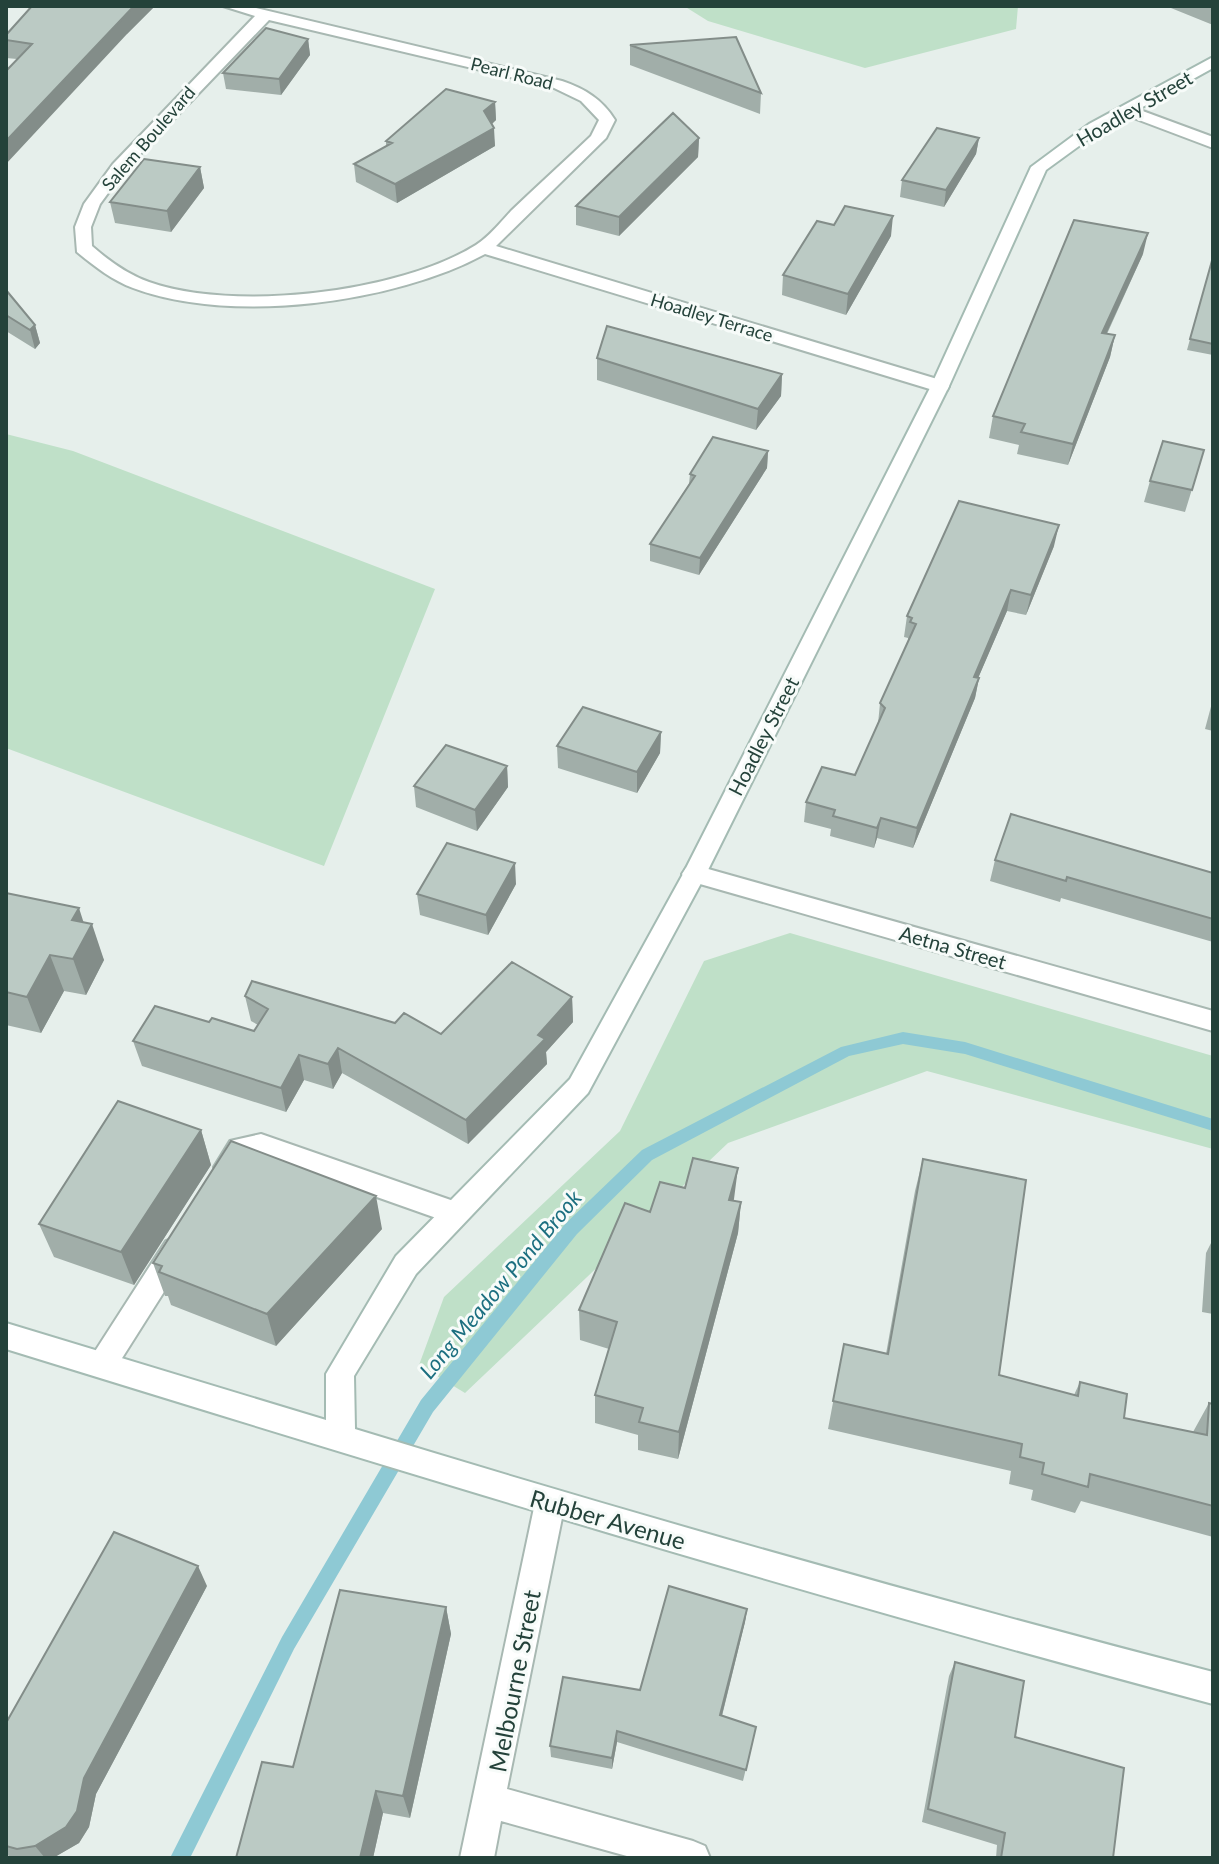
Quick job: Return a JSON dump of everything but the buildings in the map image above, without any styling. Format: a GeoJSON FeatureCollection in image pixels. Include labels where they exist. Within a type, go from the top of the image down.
{"type":"FeatureCollection","features":[{"type":"Feature","properties":{"kind":"street","name":"Pearl Road"},"geometry":{"type":"LineString","coordinates":[[230,6],[557,84],[579,92],[601,107],[607,120],[598,138],[483,248]]}},
{"type":"Feature","properties":{"kind":"street","name":"Salem Boulevard"},"geometry":{"type":"LineString","coordinates":[[265,15],[119,167],[92,204],[83,227],[83,248],[109,270],[151,288],[235,300],[312,298],[356,292],[443,268],[483,248]]}},
{"type":"Feature","properties":{"kind":"street","name":"Hoadley Street"},"geometry":{"type":"LineString","coordinates":[[340,1437],[340,1374],[406,1265],[579,1086],[694,874],[940,386],[1039,167],[1095,127],[1213,62]]}},
{"type":"Feature","properties":{"kind":"street"},"geometry":{"type":"LineString","coordinates":[[1129,111],[1213,143]]}},
{"type":"Feature","properties":{"kind":"street","name":"Hoadley Terrace"},"geometry":{"type":"LineString","coordinates":[[483,248],[940,386]]}},
{"type":"Feature","properties":{"kind":"street","name":"Aetna Street"},"geometry":{"type":"LineString","coordinates":[[694,874],[1213,1021]]}},
{"type":"Feature","properties":{"kind":"street"},"geometry":{"type":"LineString","coordinates":[[214,1189],[239,1149],[261,1145],[456,1213]]}},
{"type":"Feature","properties":{"kind":"street"},"geometry":{"type":"LineString","coordinates":[[102,1365],[188,1229]]}},
{"type":"Feature","properties":{"kind":"street","name":"Rubber Avenue"},"geometry":{"type":"LineString","coordinates":[[6,1336],[550,1503],[989,1629],[1213,1688]]}},
{"type":"Feature","properties":{"kind":"street","name":"Melbourne Street"},"geometry":{"type":"LineString","coordinates":[[477,1858],[550,1503]]}},
{"type":"Feature","properties":{"kind":"street"},"geometry":{"type":"LineString","coordinates":[[490,1801],[693,1858]]}},
{"type":"Feature","properties":{"kind":"green space"},"geometry":{"type":"Polygon","coordinates":[[[684,6],[1018,6],[1016,29],[865,68],[708,21],[684,6]]]}},
{"type":"Feature","properties":{"kind":"green space"},"geometry":{"type":"Polygon","coordinates":[[[6,434],[73,451],[435,589],[324,866],[6,748],[6,434]]]}},
{"type":"Feature","properties":{"kind":"green space"},"geometry":{"type":"Polygon","coordinates":[[[790,933],[1213,1056],[1213,1149],[927,1071],[728,1143],[465,1393],[419,1365],[444,1297],[620,1131],[704,961],[790,933]]]}},
{"type":"Feature","properties":{"kind":"waterway","name":"Long Meadow Pond Brook"},"geometry":{"type":"LineString","coordinates":[[180,1858],[288,1643],[427,1406],[571,1229],[647,1155],[846,1051],[903,1038],[965,1048],[1213,1125]]}}]}
